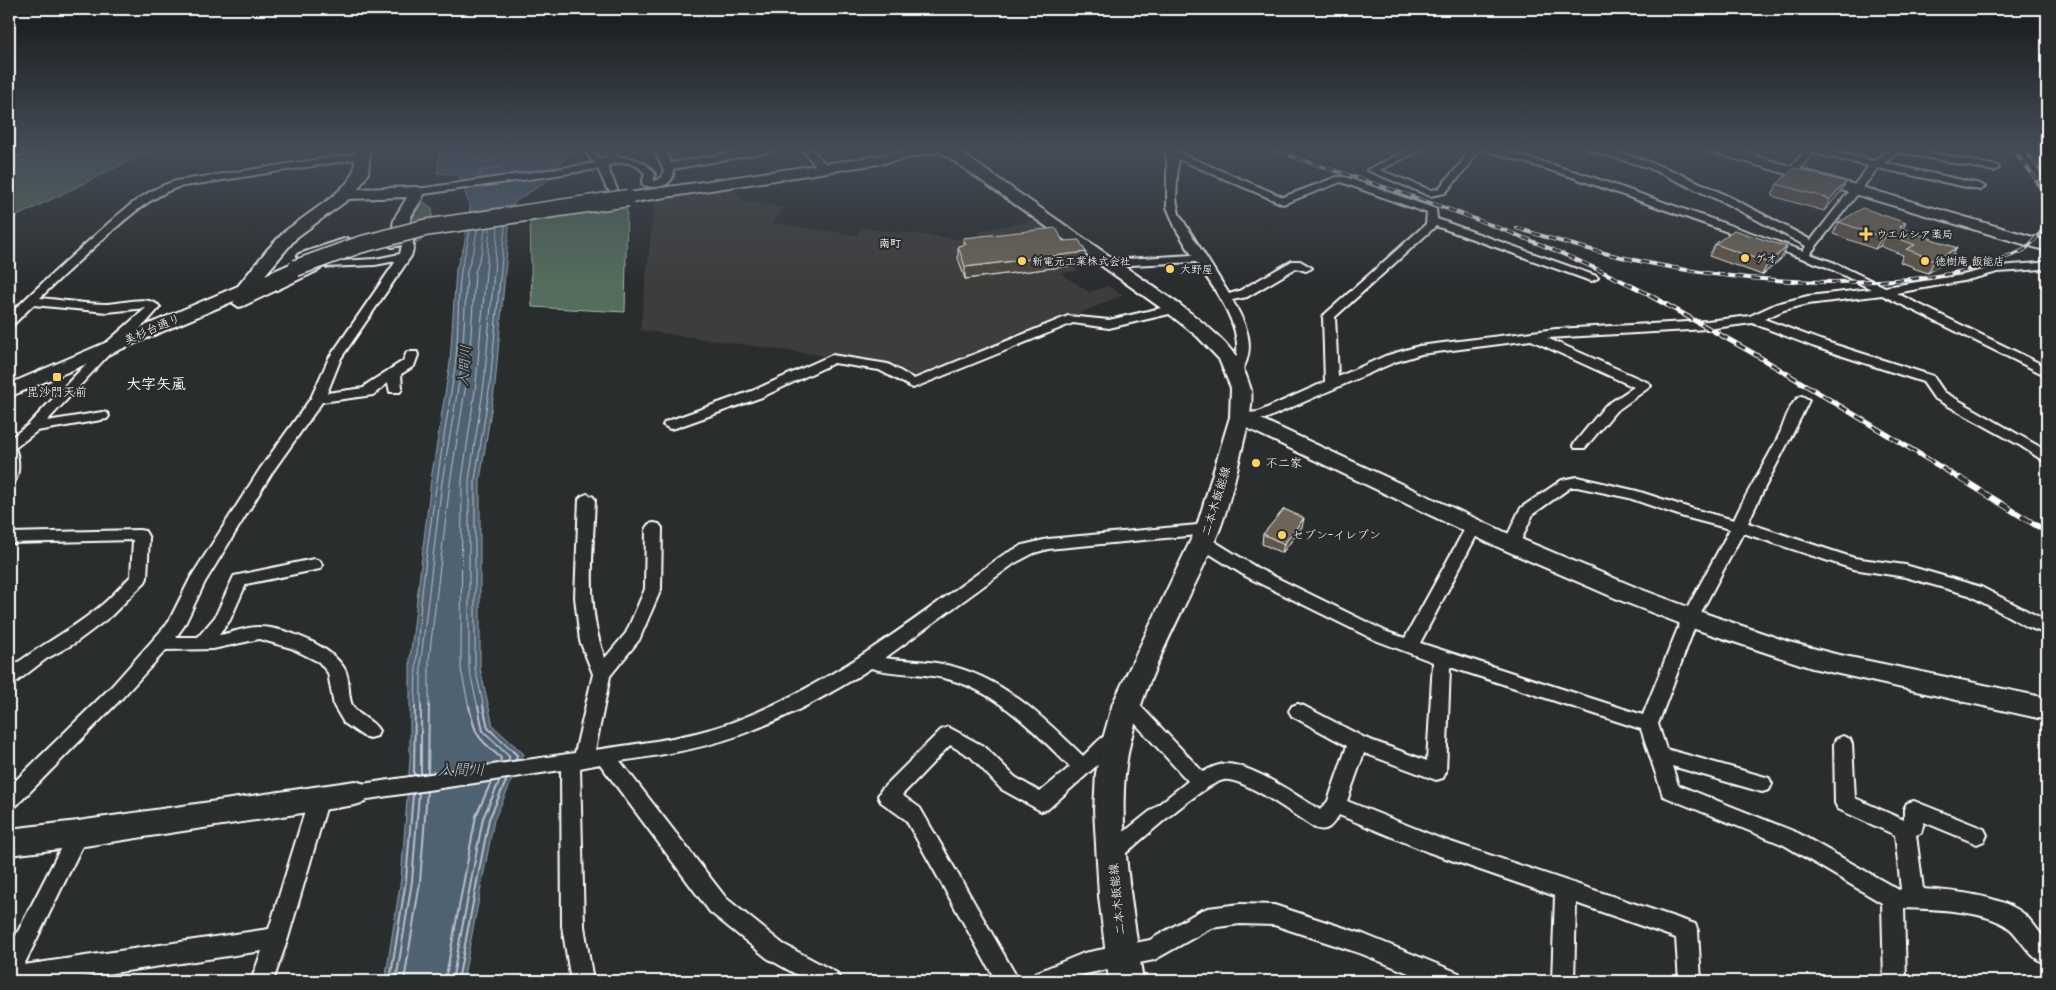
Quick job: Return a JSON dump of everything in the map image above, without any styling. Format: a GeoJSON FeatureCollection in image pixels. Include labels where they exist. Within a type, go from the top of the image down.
{"type":"FeatureCollection","features":[{"type":"Feature","properties":{"kind":"street"},"geometry":{"type":"LineString","coordinates":[[9,322],[67,264],[152,194]]}},
{"type":"Feature","properties":{"kind":"street"},"geometry":{"type":"LineString","coordinates":[[242,296],[282,242],[345,194]]}},
{"type":"Feature","properties":{"kind":"street"},"geometry":{"type":"LineString","coordinates":[[9,800],[117,692],[162,644],[175,626],[197,581],[267,469],[318,398],[335,358],[378,293],[404,241],[401,218],[414,201],[416,194]]}},
{"type":"Feature","properties":{"kind":"street","name":"美杉台通り"},"geometry":{"type":"LineString","coordinates":[[9,391],[109,348],[242,296],[296,268],[364,243],[409,232],[654,194]]}},
{"type":"Feature","properties":{"kind":"street","name":"二本木飯能線"},"geometry":{"type":"LineString","coordinates":[[1011,194],[1174,309],[1219,347],[1235,371],[1241,388],[1240,417],[1206,535],[1128,703],[1118,735],[1111,773],[1109,810],[1126,981]]}},
{"type":"Feature","properties":{"kind":"street"},"geometry":{"type":"LineString","coordinates":[[1171,194],[1174,214],[1225,298],[1242,330],[1244,341],[1243,355],[1235,371]]}},
{"type":"Feature","properties":{"kind":"street"},"geometry":{"type":"LineString","coordinates":[[1268,194],[1283,201],[1301,194]]}},
{"type":"Feature","properties":{"kind":"street"},"geometry":{"type":"LineString","coordinates":[[1631,194],[1831,264],[2047,372]]}},
{"type":"Feature","properties":{"kind":"street"},"geometry":{"type":"LineString","coordinates":[[1714,194],[1813,245]]}},
{"type":"Feature","properties":{"kind":"street"},"geometry":{"type":"LineString","coordinates":[[1805,255],[1852,194]]}},
{"type":"Feature","properties":{"kind":"street"},"geometry":{"type":"LineString","coordinates":[[1869,194],[2047,246]]}},
{"type":"Feature","properties":{"kind":"street"},"geometry":{"type":"LineString","coordinates":[[1332,383],[1330,316],[1431,225],[1432,211],[1386,195]]}},
{"type":"Feature","properties":{"kind":"street"},"geometry":{"type":"LineString","coordinates":[[1432,221],[1592,278]]}},
{"type":"Feature","properties":{"kind":"street"},"geometry":{"type":"LineString","coordinates":[[242,296],[355,254],[404,241]]}},
{"type":"Feature","properties":{"kind":"street"},"geometry":{"type":"LineString","coordinates":[[321,266],[303,256],[404,241]]}},
{"type":"Feature","properties":{"kind":"street"},"geometry":{"type":"LineString","coordinates":[[1109,263],[1200,258]]}},
{"type":"Feature","properties":{"kind":"street"},"geometry":{"type":"LineString","coordinates":[[1240,417],[1260,416],[1390,358],[1419,350],[1532,336],[1707,325],[1753,319],[1780,307],[1808,300],[1885,291],[1998,270],[2042,266],[2047,263]]}},
{"type":"Feature","properties":{"kind":"street"},"geometry":{"type":"LineString","coordinates":[[1225,298],[1243,294],[1296,264],[1306,268]]}},
{"type":"Feature","properties":{"kind":"street"},"geometry":{"type":"LineString","coordinates":[[9,445],[33,428],[109,348],[142,320],[154,307],[146,304],[108,308],[30,301]]}},
{"type":"Feature","properties":{"kind":"street"},"geometry":{"type":"LineString","coordinates":[[670,425],[757,394],[832,359],[883,367],[913,384],[997,348],[1072,319],[1109,324],[1174,309]]}},
{"type":"Feature","properties":{"kind":"street"},"geometry":{"type":"LineString","coordinates":[[1753,319],[1816,343],[1928,379],[1939,395],[2026,443],[2047,457]]}},
{"type":"Feature","properties":{"kind":"street"},"geometry":{"type":"LineString","coordinates":[[1532,336],[1644,386],[1610,409],[1580,445]]}},
{"type":"Feature","properties":{"kind":"street"},"geometry":{"type":"LineString","coordinates":[[318,398],[368,392],[372,387],[409,363],[412,355]]}},
{"type":"Feature","properties":{"kind":"street"},"geometry":{"type":"LineString","coordinates":[[394,373],[395,389]]}},
{"type":"Feature","properties":{"kind":"street"},"geometry":{"type":"LineString","coordinates":[[1802,400],[1786,435],[1754,492],[1739,526],[1690,618],[1649,724],[1670,790],[1791,839],[1903,898],[1978,906],[2015,919],[2040,950],[2047,954]]}},
{"type":"Feature","properties":{"kind":"street"},"geometry":{"type":"LineString","coordinates":[[33,428],[102,416]]}},
{"type":"Feature","properties":{"kind":"street"},"geometry":{"type":"LineString","coordinates":[[1240,417],[1473,527],[1640,599],[1690,618],[1766,645],[1851,669],[2047,709]]}},
{"type":"Feature","properties":{"kind":"street"},"geometry":{"type":"LineString","coordinates":[[9,450],[11,462],[9,480]]}},
{"type":"Feature","properties":{"kind":"street"},"geometry":{"type":"LineString","coordinates":[[1512,543],[1527,511],[1571,482],[1632,494],[1853,563],[1905,571],[1975,591],[2047,628]]}},
{"type":"Feature","properties":{"kind":"street"},"geometry":{"type":"LineString","coordinates":[[587,499],[583,598],[589,641],[602,674]]}},
{"type":"Feature","properties":{"kind":"street"},"geometry":{"type":"LineString","coordinates":[[1409,646],[1473,527]]}},
{"type":"Feature","properties":{"kind":"street"},"geometry":{"type":"LineString","coordinates":[[582,981],[573,926],[572,761],[602,674],[633,636],[653,589],[654,528]]}},
{"type":"Feature","properties":{"kind":"street"},"geometry":{"type":"LineString","coordinates":[[9,538],[126,535],[139,535],[141,538],[139,578],[105,612],[69,638],[40,654],[9,678]]}},
{"type":"Feature","properties":{"kind":"street"},"geometry":{"type":"LineString","coordinates":[[9,842],[78,834],[672,746],[747,725],[828,686],[870,660],[1009,559],[1029,549],[1048,544],[1206,535],[1253,573],[1381,636],[1442,658],[1649,724]]}},
{"type":"Feature","properties":{"kind":"street"},"geometry":{"type":"LineString","coordinates":[[203,643],[222,620],[240,580],[314,565]]}},
{"type":"Feature","properties":{"kind":"street"},"geometry":{"type":"LineString","coordinates":[[162,644],[203,643],[258,633],[281,637],[325,658],[337,670],[343,706],[351,718],[370,731]]}},
{"type":"Feature","properties":{"kind":"street"},"geometry":{"type":"LineString","coordinates":[[1298,711],[1358,743],[1436,772],[1442,658]]}},
{"type":"Feature","properties":{"kind":"street"},"geometry":{"type":"LineString","coordinates":[[870,660],[878,666],[920,667],[945,671],[963,676],[997,692],[1025,712],[1082,768]]}},
{"type":"Feature","properties":{"kind":"street"},"geometry":{"type":"LineString","coordinates":[[1128,703],[1201,782]]}},
{"type":"Feature","properties":{"kind":"street"},"geometry":{"type":"LineString","coordinates":[[1008,981],[913,814],[888,796],[948,735],[978,752],[1008,782],[1041,803],[1118,735]]}},
{"type":"Feature","properties":{"kind":"street"},"geometry":{"type":"LineString","coordinates":[[1112,853],[1201,782],[1223,772],[1251,778],[1322,822],[1336,805],[1358,743]]}},
{"type":"Feature","properties":{"kind":"street"},"geometry":{"type":"LineString","coordinates":[[1843,744],[1845,803],[1905,830],[1914,827],[1914,809],[1977,835]]}},
{"type":"Feature","properties":{"kind":"street"},"geometry":{"type":"LineString","coordinates":[[605,756],[718,905],[775,951],[829,981]]}},
{"type":"Feature","properties":{"kind":"street"},"geometry":{"type":"LineString","coordinates":[[1660,756],[1762,784]]}},
{"type":"Feature","properties":{"kind":"street"},"geometry":{"type":"LineString","coordinates":[[262,981],[278,938],[319,798]]}},
{"type":"Feature","properties":{"kind":"street"},"geometry":{"type":"LineString","coordinates":[[1336,805],[1435,846],[1687,931],[1690,981]]}},
{"type":"Feature","properties":{"kind":"street"},"geometry":{"type":"LineString","coordinates":[[1895,981],[1903,898],[1905,830]]}},
{"type":"Feature","properties":{"kind":"street"},"geometry":{"type":"LineString","coordinates":[[9,972],[78,834]]}},
{"type":"Feature","properties":{"kind":"street"},"geometry":{"type":"LineString","coordinates":[[1563,981],[1566,890]]}},
{"type":"Feature","properties":{"kind":"street"},"geometry":{"type":"LineString","coordinates":[[1044,981],[1084,964],[1123,954],[1154,950],[1208,918],[1240,914],[1274,915],[1363,944],[1451,981]]}},
{"type":"Feature","properties":{"kind":"street"},"geometry":{"type":"LineString","coordinates":[[9,978],[278,938]]}},
{"type":"Feature","properties":{"kind":"shaded area"},"geometry":{"type":"Polygon","coordinates":[[[692,194],[738,194],[744,201],[784,207],[771,223],[856,235],[862,228],[974,241],[980,231],[1036,220],[1094,260],[1091,265],[1075,267],[1077,271],[1060,273],[1089,292],[1108,286],[1123,295],[922,380],[897,366],[640,330],[655,199],[692,194]]]}},
{"type":"Feature","properties":{"kind":"green space"},"geometry":{"type":"Polygon","coordinates":[[[9,194],[62,194],[9,220],[9,194]]]}},
{"type":"Feature","properties":{"kind":"green space"},"geometry":{"type":"Polygon","coordinates":[[[422,201],[432,208],[433,229],[418,243],[411,237],[411,220],[422,201]]]}},
{"type":"Feature","properties":{"kind":"green space"},"geometry":{"type":"Polygon","coordinates":[[[627,203],[625,312],[532,307],[530,218],[627,203]]]}},
{"type":"Feature","properties":{"kind":"water","name":"入間川"},"geometry":{"type":"Polygon","coordinates":[[[466,194],[527,194],[515,202],[510,217],[495,385],[480,480],[480,668],[493,726],[524,754],[494,820],[463,981],[385,981],[401,879],[410,760],[410,659],[431,480],[450,363],[456,269],[464,246],[470,207],[466,194]]]}},
{"type":"Feature","properties":{"kind":"building"},"geometry":{"type":"Polygon","coordinates":[[[1813,194],[1835,194],[1830,199],[1813,194]]]}},
{"type":"Feature","properties":{"kind":"building"},"geometry":{"type":"Polygon","coordinates":[[[1863,208],[1906,223],[1899,227],[1957,248],[1934,261],[1906,249],[1915,245],[1887,234],[1882,237],[1839,222],[1863,208]]]}},
{"type":"Feature","properties":{"kind":"building"},"geometry":{"type":"Polygon","coordinates":[[[1056,228],[1063,241],[1079,240],[1086,252],[965,267],[958,246],[966,245],[963,238],[1056,228]]]}},
{"type":"Feature","properties":{"kind":"building"},"geometry":{"type":"Polygon","coordinates":[[[1734,230],[1787,247],[1768,263],[1715,244],[1734,230]]]}},
{"type":"Feature","properties":{"kind":"building"},"geometry":{"type":"Polygon","coordinates":[[[1284,509],[1304,518],[1284,544],[1263,534],[1284,509]]]}},
{"type":"Feature","properties":{"kind":"railway"},"geometry":{"type":"LineString","coordinates":[[1405,194],[1510,232],[1605,273],[1652,296]]}},
{"type":"Feature","properties":{"kind":"railway"},"geometry":{"type":"LineString","coordinates":[[2044,194],[2047,201]]}},
{"type":"Feature","properties":{"kind":"railway"},"geometry":{"type":"LineString","coordinates":[[1517,228],[1615,256],[1711,274],[1809,282],[1860,282],[1936,276],[1983,266],[2024,250],[2047,225]]}},
{"type":"Feature","properties":{"kind":"railway"},"geometry":{"type":"LineString","coordinates":[[1649,295],[1751,352],[1962,480]]}},
{"type":"Feature","properties":{"kind":"railway"},"geometry":{"type":"LineString","coordinates":[[1960,478],[2047,532]]}},
{"type":"Feature","properties":{"kind":"place","name":"ウエルシア薬局"},"geometry":{"type":"Point","coordinates":[1866,234]}},
{"type":"Feature","properties":{"kind":"place","name":"ゲオ"},"geometry":{"type":"Point","coordinates":[1745,258]}},
{"type":"Feature","properties":{"kind":"place","name":"新電元工業株式会社"},"geometry":{"type":"Point","coordinates":[1022,261]}},
{"type":"Feature","properties":{"kind":"place","name":"徳樹庵 飯能店"},"geometry":{"type":"Point","coordinates":[1925,261]}},
{"type":"Feature","properties":{"kind":"place","name":"大野屋"},"geometry":{"type":"Point","coordinates":[1170,269]}},
{"type":"Feature","properties":{"kind":"place","name":"毘沙門天前"},"geometry":{"type":"Point","coordinates":[57,377]}},
{"type":"Feature","properties":{"kind":"place","name":"不二家"},"geometry":{"type":"Point","coordinates":[1256,463]}},
{"type":"Feature","properties":{"kind":"place","name":"セブン-イレブン"},"geometry":{"type":"Point","coordinates":[1282,535]}},
{"type":"Feature","properties":{"kind":"district","name":"南町"},"geometry":{"type":"Point","coordinates":[890,243]}},
{"type":"Feature","properties":{"kind":"district","name":"大字矢颪"},"geometry":{"type":"Point","coordinates":[156,384]}}]}
